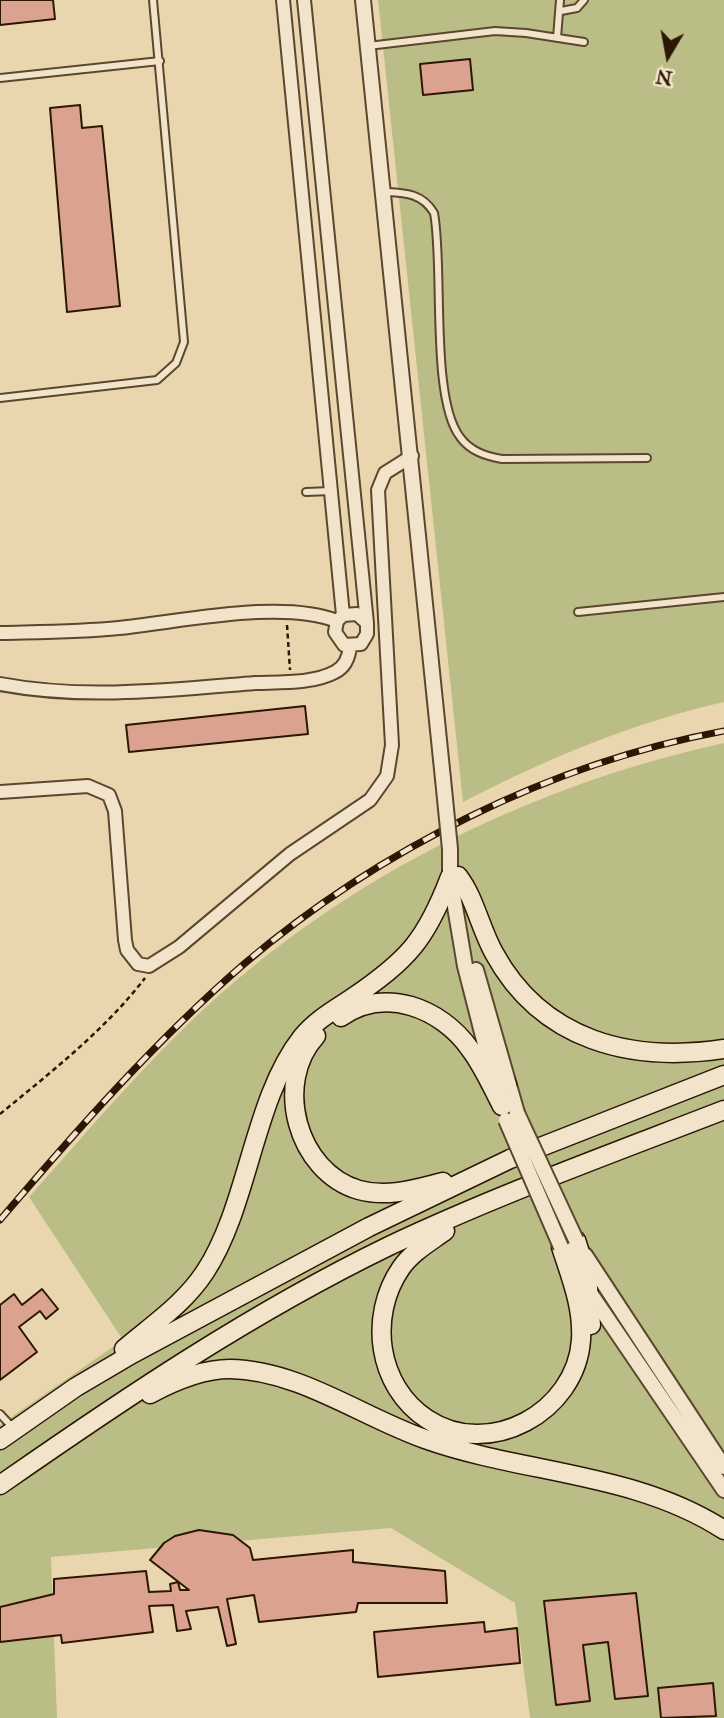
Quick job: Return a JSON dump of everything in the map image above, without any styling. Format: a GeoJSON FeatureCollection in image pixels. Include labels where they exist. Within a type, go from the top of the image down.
{"type":"FeatureCollection","features":[{"type":"Feature","properties":{"kind":"main road"},"geometry":{"type":"LineString","coordinates":[[76,1387],[173,1309],[206,1271],[229,1220],[290,1054],[321,1018],[394,968],[416,947],[431,923],[452,866]]}},
{"type":"Feature","properties":{"kind":"main road"},"geometry":{"type":"LineString","coordinates":[[452,866],[493,952],[509,977],[560,1024],[601,1044],[625,1050],[687,1053],[724,1049]]}},
{"type":"Feature","properties":{"kind":"main road"},"geometry":{"type":"LineString","coordinates":[[352,998],[403,995],[432,1005],[462,1022],[507,1085]]}},
{"type":"Feature","properties":{"kind":"main road"},"geometry":{"type":"LineString","coordinates":[[477,1174],[406,1192],[381,1194],[358,1190],[335,1178],[316,1162],[298,1127],[295,1095],[301,1063],[309,1044],[324,1028],[345,1013],[374,1003],[405,1004],[438,1017],[455,1030],[471,1049],[508,1113]]}},
{"type":"Feature","properties":{"kind":"main road"},"geometry":{"type":"LineString","coordinates":[[7,1435],[76,1387],[131,1354],[477,1174],[724,1075]]}},
{"type":"Feature","properties":{"kind":"main road"},"geometry":{"type":"LineString","coordinates":[[0,1485],[216,1340],[390,1246],[559,1173],[724,1110]]}},
{"type":"Feature","properties":{"kind":"main road"},"geometry":{"type":"LineString","coordinates":[[487,1205],[413,1254],[392,1284],[384,1304],[381,1343],[388,1370],[406,1399],[427,1419],[460,1431],[498,1433],[537,1416],[565,1389],[578,1353],[581,1315],[568,1244]]}},
{"type":"Feature","properties":{"kind":"main road"},"geometry":{"type":"LineString","coordinates":[[377,1420],[478,1443],[512,1438],[542,1424],[569,1399],[584,1370],[591,1324],[590,1293],[568,1244]]}},
{"type":"Feature","properties":{"kind":"main road"},"geometry":{"type":"LineString","coordinates":[[84,1427],[173,1381],[204,1372],[230,1369],[265,1374],[315,1391],[427,1440],[593,1479],[658,1498],[705,1517],[724,1530]]}},
{"type":"Feature","properties":{"kind":"street"},"geometry":{"type":"LineString","coordinates":[[284,0],[331,491],[340,618],[336,637],[350,646]]}},
{"type":"Feature","properties":{"kind":"street"},"geometry":{"type":"LineString","coordinates":[[304,0],[367,624],[365,640],[350,646]]}},
{"type":"Feature","properties":{"kind":"street"},"geometry":{"type":"LineString","coordinates":[[363,0],[385,192],[452,866],[466,966],[488,1057],[508,1113],[568,1244],[724,1468]]}},
{"type":"Feature","properties":{"kind":"street"},"geometry":{"type":"LineString","coordinates":[[0,792],[88,786],[109,795],[115,811],[126,945],[138,964],[149,966],[157,964],[290,854],[370,800],[381,789],[387,776],[392,745],[379,490],[386,473],[412,456]]}},
{"type":"Feature","properties":{"kind":"street"},"geometry":{"type":"LineString","coordinates":[[0,633],[115,629],[286,610],[340,618],[357,614],[367,624]]}},
{"type":"Feature","properties":{"kind":"street"},"geometry":{"type":"LineString","coordinates":[[0,684],[34,691],[118,693],[291,681],[337,671],[349,656],[350,646]]}},
{"type":"Feature","properties":{"kind":"street"},"geometry":{"type":"LineString","coordinates":[[452,866],[470,947],[507,1085],[508,1113]]}},
{"type":"Feature","properties":{"kind":"street"},"geometry":{"type":"LineString","coordinates":[[590,1293],[724,1490]]}},
{"type":"Feature","properties":{"kind":"lane"},"geometry":{"type":"LineString","coordinates":[[0,398],[157,380],[176,363],[184,342],[153,0]]}},
{"type":"Feature","properties":{"kind":"lane"},"geometry":{"type":"LineString","coordinates":[[558,38],[560,0]]}},
{"type":"Feature","properties":{"kind":"lane"},"geometry":{"type":"LineString","coordinates":[[561,11],[577,8],[584,0]]}},
{"type":"Feature","properties":{"kind":"lane"},"geometry":{"type":"LineString","coordinates":[[368,46],[495,31],[584,42]]}},
{"type":"Feature","properties":{"kind":"lane"},"geometry":{"type":"LineString","coordinates":[[0,78],[160,61]]}},
{"type":"Feature","properties":{"kind":"lane"},"geometry":{"type":"LineString","coordinates":[[385,192],[415,195],[423,199],[434,213],[440,341],[448,404],[458,435],[466,444],[487,456],[502,459],[647,458]]}},
{"type":"Feature","properties":{"kind":"lane"},"geometry":{"type":"LineString","coordinates":[[306,492],[331,491]]}},
{"type":"Feature","properties":{"kind":"lane"},"geometry":{"type":"LineString","coordinates":[[578,612],[724,597]]}},
{"type":"Feature","properties":{"kind":"lane"},"geometry":{"type":"LineString","coordinates":[[0,1414],[7,1435]]}},
{"type":"Feature","properties":{"kind":"path"},"geometry":{"type":"LineString","coordinates":[[286,610],[291,681]]}},
{"type":"Feature","properties":{"kind":"path"},"geometry":{"type":"LineString","coordinates":[[0,1114],[52,1071],[132,996],[157,964]]}},
{"type":"Feature","properties":{"kind":"green space"},"geometry":{"type":"Polygon","coordinates":[[[378,0],[724,0],[724,702],[656,720],[590,744],[463,802],[378,0]]]}},
{"type":"Feature","properties":{"kind":"green space"},"geometry":{"type":"Polygon","coordinates":[[[724,743],[724,1718],[530,1718],[515,1603],[391,1528],[51,1557],[57,1718],[0,1718],[0,1425],[123,1340],[29,1197],[135,1078],[220,995],[303,929],[358,892],[415,858],[474,828],[535,802],[660,759],[724,743]]]}},
{"type":"Feature","properties":{"kind":"building"},"geometry":{"type":"Polygon","coordinates":[[[0,0],[53,0],[55,19],[0,25],[0,0]]]}},
{"type":"Feature","properties":{"kind":"building"},"geometry":{"type":"Polygon","coordinates":[[[470,59],[473,90],[423,95],[420,64],[470,59]]]}},
{"type":"Feature","properties":{"kind":"building"},"geometry":{"type":"Polygon","coordinates":[[[80,105],[82,128],[102,126],[120,306],[67,312],[50,108],[80,105]]]}},
{"type":"Feature","properties":{"kind":"building"},"geometry":{"type":"Polygon","coordinates":[[[305,706],[308,734],[129,752],[126,725],[305,706]]]}},
{"type":"Feature","properties":{"kind":"building"},"geometry":{"type":"Polygon","coordinates":[[[42,1289],[58,1309],[46,1319],[40,1311],[19,1327],[37,1352],[0,1380],[0,1305],[14,1294],[22,1305],[42,1289]]]}},
{"type":"Feature","properties":{"kind":"building"},"geometry":{"type":"Polygon","coordinates":[[[199,1530],[233,1535],[250,1548],[253,1560],[353,1550],[353,1562],[445,1571],[447,1603],[358,1603],[356,1612],[259,1622],[254,1595],[227,1599],[236,1644],[227,1646],[218,1607],[186,1611],[191,1629],[177,1631],[173,1605],[149,1606],[153,1632],[62,1643],[61,1635],[0,1642],[0,1607],[54,1594],[54,1579],[146,1571],[149,1592],[171,1591],[170,1584],[178,1582],[180,1590],[189,1590],[150,1560],[164,1543],[175,1536],[199,1530]]]}},
{"type":"Feature","properties":{"kind":"building"},"geometry":{"type":"Polygon","coordinates":[[[636,1593],[648,1696],[615,1699],[608,1642],[583,1645],[590,1701],[556,1705],[544,1601],[636,1593]]]}},
{"type":"Feature","properties":{"kind":"building"},"geometry":{"type":"Polygon","coordinates":[[[484,1622],[485,1632],[517,1628],[520,1663],[378,1677],[374,1632],[484,1622]]]}},
{"type":"Feature","properties":{"kind":"building"},"geometry":{"type":"Polygon","coordinates":[[[713,1683],[716,1716],[661,1718],[658,1688],[713,1683]]]}},
{"type":"Feature","properties":{"kind":"railway"},"geometry":{"type":"LineString","coordinates":[[0,1220],[87,1120],[211,993],[296,923],[351,884],[469,817],[531,789],[595,765],[724,731]]}}]}
